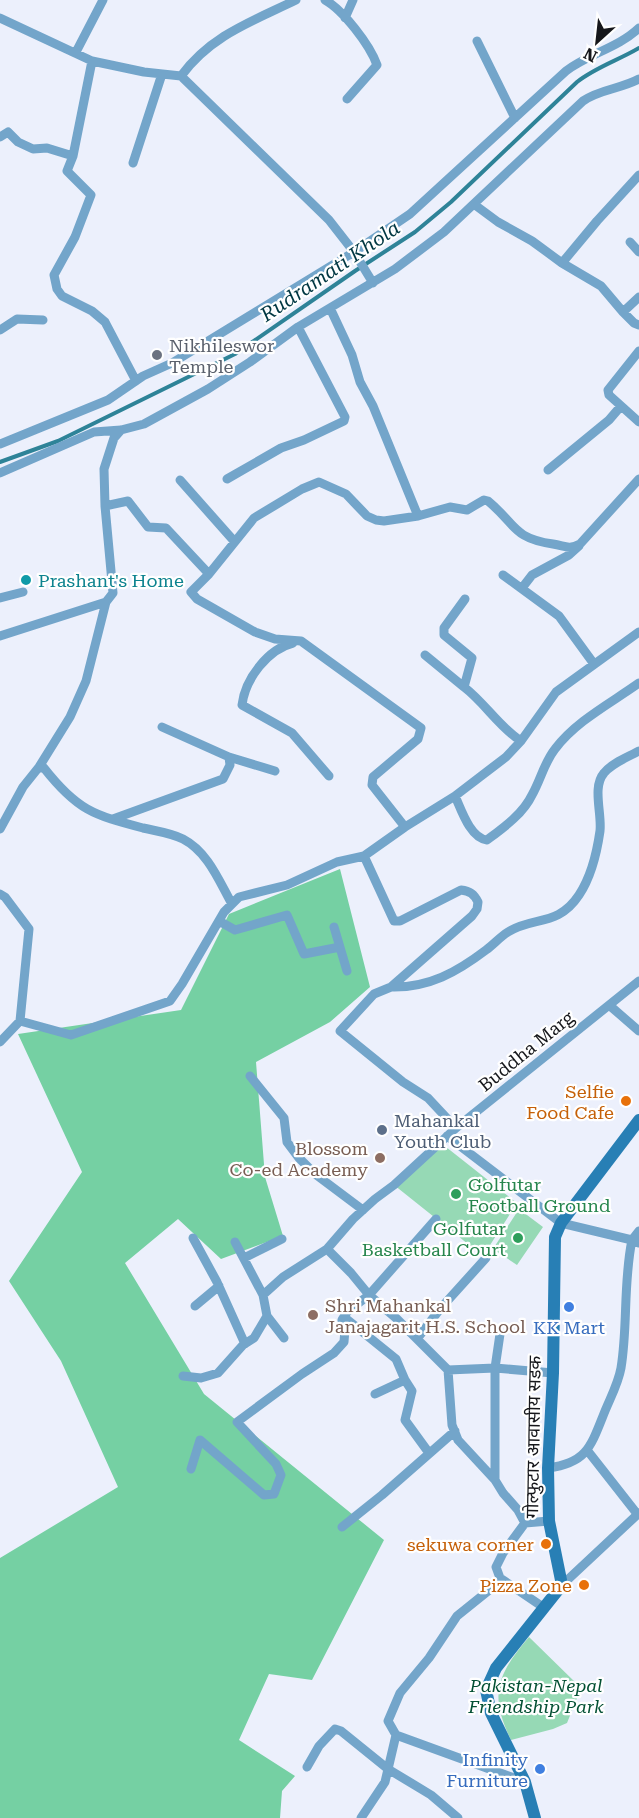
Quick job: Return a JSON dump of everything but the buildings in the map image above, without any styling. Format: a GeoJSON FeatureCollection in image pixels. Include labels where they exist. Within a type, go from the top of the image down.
{"type":"FeatureCollection","features":[{"type":"Feature","properties":{"kind":"main road","name":"गोल्फुटार आवासीय सडक"},"geometry":{"type":"LineString","coordinates":[[562,1585],[549,1521],[548,1468],[553,1373],[555,1237],[561,1223],[639,1120]]}},
{"type":"Feature","properties":{"kind":"main road"},"geometry":{"type":"LineString","coordinates":[[535,1818],[525,1782],[491,1713],[486,1690],[496,1668],[562,1585]]}},
{"type":"Feature","properties":{"kind":"street"},"geometry":{"type":"LineString","coordinates":[[76,52],[103,0]]}},
{"type":"Feature","properties":{"kind":"street"},"geometry":{"type":"LineString","coordinates":[[182,76],[193,60],[218,38],[296,0]]}},
{"type":"Feature","properties":{"kind":"street"},"geometry":{"type":"LineString","coordinates":[[325,0],[345,18],[374,56],[377,65],[347,99]]}},
{"type":"Feature","properties":{"kind":"street"},"geometry":{"type":"LineString","coordinates":[[345,18],[353,0]]}},
{"type":"Feature","properties":{"kind":"street"},"geometry":{"type":"LineString","coordinates":[[0,18],[92,61],[182,76],[329,220],[356,255],[370,279]]}},
{"type":"Feature","properties":{"kind":"street"},"geometry":{"type":"LineString","coordinates":[[0,444],[108,400],[136,381],[182,357],[356,255],[410,214],[576,63],[620,42],[639,28]]}},
{"type":"Feature","properties":{"kind":"street"},"geometry":{"type":"LineString","coordinates":[[477,41],[506,97],[514,118]]}},
{"type":"Feature","properties":{"kind":"street"},"geometry":{"type":"LineString","coordinates":[[92,61],[68,171],[91,195],[75,237],[54,275],[57,289],[62,296],[92,311],[105,322],[136,381]]}},
{"type":"Feature","properties":{"kind":"street"},"geometry":{"type":"LineString","coordinates":[[133,163],[162,74]]}},
{"type":"Feature","properties":{"kind":"street"},"geometry":{"type":"LineString","coordinates":[[0,473],[94,432],[121,430],[144,424],[208,389],[370,279],[444,232],[594,94],[630,84],[639,79]]}},
{"type":"Feature","properties":{"kind":"street"},"geometry":{"type":"LineString","coordinates":[[0,137],[8,132],[18,142],[33,149],[46,148],[73,156]]}},
{"type":"Feature","properties":{"kind":"street"},"geometry":{"type":"LineString","coordinates":[[562,263],[639,175]]}},
{"type":"Feature","properties":{"kind":"street"},"geometry":{"type":"LineString","coordinates":[[475,205],[498,222],[532,241],[562,263],[601,286],[623,312],[639,325]]}},
{"type":"Feature","properties":{"kind":"street"},"geometry":{"type":"LineString","coordinates":[[630,242],[639,252]]}},
{"type":"Feature","properties":{"kind":"street"},"geometry":{"type":"LineString","coordinates":[[623,312],[639,297]]}},
{"type":"Feature","properties":{"kind":"street"},"geometry":{"type":"LineString","coordinates":[[330,308],[352,355],[360,382],[373,406],[418,516]]}},
{"type":"Feature","properties":{"kind":"street"},"geometry":{"type":"LineString","coordinates":[[0,330],[16,320],[43,320]]}},
{"type":"Feature","properties":{"kind":"street"},"geometry":{"type":"LineString","coordinates":[[227,479],[281,448],[344,421],[345,417],[298,327]]}},
{"type":"Feature","properties":{"kind":"street"},"geometry":{"type":"LineString","coordinates":[[639,351],[608,390],[609,395],[639,422]]}},
{"type":"Feature","properties":{"kind":"street"},"geometry":{"type":"LineString","coordinates":[[548,470],[609,420],[621,406]]}},
{"type":"Feature","properties":{"kind":"street"},"geometry":{"type":"LineString","coordinates":[[0,829],[23,787],[39,767],[70,717],[86,681],[106,602],[113,592],[104,469],[114,438],[121,430]]}},
{"type":"Feature","properties":{"kind":"street"},"geometry":{"type":"LineString","coordinates":[[522,588],[532,574],[570,555],[639,479]]}},
{"type":"Feature","properties":{"kind":"street"},"geometry":{"type":"LineString","coordinates":[[180,480],[234,541]]}},
{"type":"Feature","properties":{"kind":"street"},"geometry":{"type":"LineString","coordinates":[[405,827],[371,781],[418,739],[421,728],[301,641],[275,639],[255,632],[197,599],[191,592],[209,574],[254,518],[302,489],[319,482],[346,494],[375,520],[384,521],[418,516],[450,507],[467,510],[484,500],[526,537],[542,543],[571,548],[580,544]]}},
{"type":"Feature","properties":{"kind":"street"},"geometry":{"type":"LineString","coordinates":[[105,506],[128,501],[148,527],[165,528],[209,574]]}},
{"type":"Feature","properties":{"kind":"street"},"geometry":{"type":"LineString","coordinates":[[503,575],[559,616],[594,664]]}},
{"type":"Feature","properties":{"kind":"street"},"geometry":{"type":"LineString","coordinates":[[0,598],[23,592]]}},
{"type":"Feature","properties":{"kind":"street"},"geometry":{"type":"LineString","coordinates":[[464,687],[472,657],[444,635],[444,628],[465,599]]}},
{"type":"Feature","properties":{"kind":"street"},"geometry":{"type":"LineString","coordinates":[[0,636],[106,602]]}},
{"type":"Feature","properties":{"kind":"street"},"geometry":{"type":"LineString","coordinates":[[21,1021],[71,1035],[170,1001],[219,921],[239,897],[287,885],[337,862],[364,856],[455,796],[506,757],[521,741],[556,692],[639,633]]}},
{"type":"Feature","properties":{"kind":"street"},"geometry":{"type":"LineString","coordinates":[[301,641],[283,645],[266,658],[253,676],[242,698],[242,705],[292,733],[329,776]]}},
{"type":"Feature","properties":{"kind":"street"},"geometry":{"type":"LineString","coordinates":[[425,655],[480,700],[508,732],[521,741]]}},
{"type":"Feature","properties":{"kind":"street"},"geometry":{"type":"LineString","coordinates":[[455,796],[472,831],[481,840],[486,840],[523,808],[532,796],[545,763],[557,746],[571,732],[639,684]]}},
{"type":"Feature","properties":{"kind":"street"},"geometry":{"type":"LineString","coordinates":[[162,727],[229,757],[275,771]]}},
{"type":"Feature","properties":{"kind":"street"},"geometry":{"type":"LineString","coordinates":[[456,1128],[428,1098],[403,1082],[340,1031],[374,994],[391,987],[423,985],[440,978],[486,950],[508,932],[549,920],[562,913],[579,895],[589,875],[600,831],[598,788],[600,779],[611,767],[637,754]]}},
{"type":"Feature","properties":{"kind":"street"},"geometry":{"type":"LineString","coordinates":[[112,819],[223,779],[230,765],[229,757]]}},
{"type":"Feature","properties":{"kind":"street"},"geometry":{"type":"LineString","coordinates":[[39,767],[44,768],[59,788],[78,804],[100,816],[183,839],[207,859],[232,904]]}},
{"type":"Feature","properties":{"kind":"street"},"geometry":{"type":"LineString","coordinates":[[364,856],[393,921],[400,921],[461,890],[474,895],[478,902],[472,916],[391,987]]}},
{"type":"Feature","properties":{"kind":"street"},"geometry":{"type":"LineString","coordinates":[[0,894],[5,897],[29,928],[21,1021],[0,1042]]}},
{"type":"Feature","properties":{"kind":"street"},"geometry":{"type":"LineString","coordinates":[[219,921],[234,930],[287,915],[304,954],[340,947]]}},
{"type":"Feature","properties":{"kind":"street"},"geometry":{"type":"LineString","coordinates":[[334,927],[347,971]]}},
{"type":"Feature","properties":{"kind":"street","name":"Buddha Marg"},"geometry":{"type":"LineString","coordinates":[[263,1295],[283,1277],[327,1249],[363,1210],[456,1128],[639,981]]}},
{"type":"Feature","properties":{"kind":"street"},"geometry":{"type":"LineString","coordinates":[[609,1005],[639,1031]]}},
{"type":"Feature","properties":{"kind":"street"},"geometry":{"type":"LineString","coordinates":[[250,1076],[285,1118],[287,1142],[300,1158],[315,1174],[363,1210]]}},
{"type":"Feature","properties":{"kind":"street"},"geometry":{"type":"LineString","coordinates":[[447,1136],[561,1223],[636,1242]]}},
{"type":"Feature","properties":{"kind":"street"},"geometry":{"type":"LineString","coordinates":[[192,1469],[200,1440],[264,1495],[274,1494],[281,1474],[276,1464],[237,1422],[334,1353],[344,1342],[345,1329],[342,1320],[347,1312],[369,1295],[436,1219]]}},
{"type":"Feature","properties":{"kind":"street"},"geometry":{"type":"LineString","coordinates":[[548,1468],[569,1465],[586,1450],[618,1383],[627,1276],[639,1232]]}},
{"type":"Feature","properties":{"kind":"street"},"geometry":{"type":"LineString","coordinates":[[193,1238],[219,1286],[244,1344]]}},
{"type":"Feature","properties":{"kind":"street"},"geometry":{"type":"LineString","coordinates":[[244,1258],[282,1239]]}},
{"type":"Feature","properties":{"kind":"street"},"geometry":{"type":"LineString","coordinates":[[235,1242],[263,1295],[267,1316],[285,1338]]}},
{"type":"Feature","properties":{"kind":"street"},"geometry":{"type":"LineString","coordinates":[[327,1249],[351,1272],[369,1295],[448,1370],[452,1425],[458,1440],[495,1480],[525,1523]]}},
{"type":"Feature","properties":{"kind":"street"},"geometry":{"type":"LineString","coordinates":[[417,1339],[440,1309],[486,1258]]}},
{"type":"Feature","properties":{"kind":"street"},"geometry":{"type":"LineString","coordinates":[[195,1306],[219,1286]]}},
{"type":"Feature","properties":{"kind":"street"},"geometry":{"type":"LineString","coordinates":[[183,1376],[201,1378],[218,1373],[244,1344],[254,1338],[267,1316]]}},
{"type":"Feature","properties":{"kind":"street"},"geometry":{"type":"LineString","coordinates":[[344,1317],[396,1359],[412,1390],[405,1419],[429,1453]]}},
{"type":"Feature","properties":{"kind":"street"},"geometry":{"type":"LineString","coordinates":[[495,1480],[495,1368],[500,1334]]}},
{"type":"Feature","properties":{"kind":"street"},"geometry":{"type":"LineString","coordinates":[[448,1370],[495,1368],[553,1373]]}},
{"type":"Feature","properties":{"kind":"street"},"geometry":{"type":"LineString","coordinates":[[375,1394],[405,1380]]}},
{"type":"Feature","properties":{"kind":"street"},"geometry":{"type":"LineString","coordinates":[[342,1527],[454,1431]]}},
{"type":"Feature","properties":{"kind":"street"},"geometry":{"type":"LineString","coordinates":[[562,1585],[638,1514],[586,1450]]}},
{"type":"Feature","properties":{"kind":"street"},"geometry":{"type":"LineString","coordinates":[[543,1607],[500,1578],[496,1568],[503,1553],[525,1523],[549,1521]]}},
{"type":"Feature","properties":{"kind":"street"},"geometry":{"type":"LineString","coordinates":[[500,1578],[498,1583],[457,1616],[429,1658],[400,1693],[388,1721],[396,1735],[525,1782]]}},
{"type":"Feature","properties":{"kind":"street"},"geometry":{"type":"LineString","coordinates":[[307,1767],[319,1746],[335,1729],[341,1731],[388,1769],[431,1795],[458,1818]]}},
{"type":"Feature","properties":{"kind":"street"},"geometry":{"type":"LineString","coordinates":[[361,1818],[385,1782],[396,1735]]}},
{"type":"Feature","properties":{"kind":"green space"},"geometry":{"type":"Polygon","coordinates":[[[340,869],[370,987],[330,1022],[256,1062],[265,1177],[283,1236],[221,1259],[178,1219],[125,1263],[204,1394],[384,1540],[312,1680],[269,1674],[239,1740],[295,1776],[282,1791],[280,1818],[0,1818],[0,1558],[118,1487],[61,1361],[9,1281],[82,1172],[18,1034],[181,1010],[229,914],[340,869]]]}},
{"type":"Feature","properties":{"kind":"green space","name":"Golfutar Football Ground"},"geometry":{"type":"Polygon","coordinates":[[[441,1143],[517,1203],[483,1256],[394,1185],[441,1143]]]}},
{"type":"Feature","properties":{"kind":"green space","name":"Golfutar Basketball Court"},"geometry":{"type":"Polygon","coordinates":[[[519,1209],[543,1227],[517,1265],[493,1249],[519,1209]]]}},
{"type":"Feature","properties":{"kind":"green space","name":"Pakistan-Nepal Friendship Park"},"geometry":{"type":"Polygon","coordinates":[[[529,1637],[577,1684],[579,1693],[567,1723],[511,1740],[500,1709],[498,1697],[500,1685],[510,1662],[529,1637]]]}},
{"type":"Feature","properties":{"kind":"waterway","name":"Rudramati Khola"},"geometry":{"type":"LineString","coordinates":[[0,462],[58,441],[235,354],[415,232],[451,202],[577,82],[639,48]]}},
{"type":"Feature","properties":{"kind":"place","name":"Nikhileswor Temple"},"geometry":{"type":"Point","coordinates":[157,355]}},
{"type":"Feature","properties":{"kind":"place","name":"Prashant's Home"},"geometry":{"type":"Point","coordinates":[26,580]}},
{"type":"Feature","properties":{"kind":"place","name":"Selfie Food Cafe"},"geometry":{"type":"Point","coordinates":[626,1101]}},
{"type":"Feature","properties":{"kind":"place","name":"Mahankal Youth Club"},"geometry":{"type":"Point","coordinates":[382,1130]}},
{"type":"Feature","properties":{"kind":"place","name":"Blossom Co-ed Academy"},"geometry":{"type":"Point","coordinates":[380,1158]}},
{"type":"Feature","properties":{"kind":"place","name":"Golfutar Football Ground"},"geometry":{"type":"Point","coordinates":[456,1194]}},
{"type":"Feature","properties":{"kind":"place","name":"Golfutar Basketball Court"},"geometry":{"type":"Point","coordinates":[518,1238]}},
{"type":"Feature","properties":{"kind":"place","name":"KK Mart"},"geometry":{"type":"Point","coordinates":[569,1307]}},
{"type":"Feature","properties":{"kind":"place","name":"Shri Mahankal Janajagarit H.S. School"},"geometry":{"type":"Point","coordinates":[313,1315]}},
{"type":"Feature","properties":{"kind":"place","name":"sekuwa corner"},"geometry":{"type":"Point","coordinates":[546,1544]}},
{"type":"Feature","properties":{"kind":"place","name":"Pizza Zone"},"geometry":{"type":"Point","coordinates":[584,1585]}},
{"type":"Feature","properties":{"kind":"place","name":"Infinity Furniture"},"geometry":{"type":"Point","coordinates":[540,1769]}}]}
